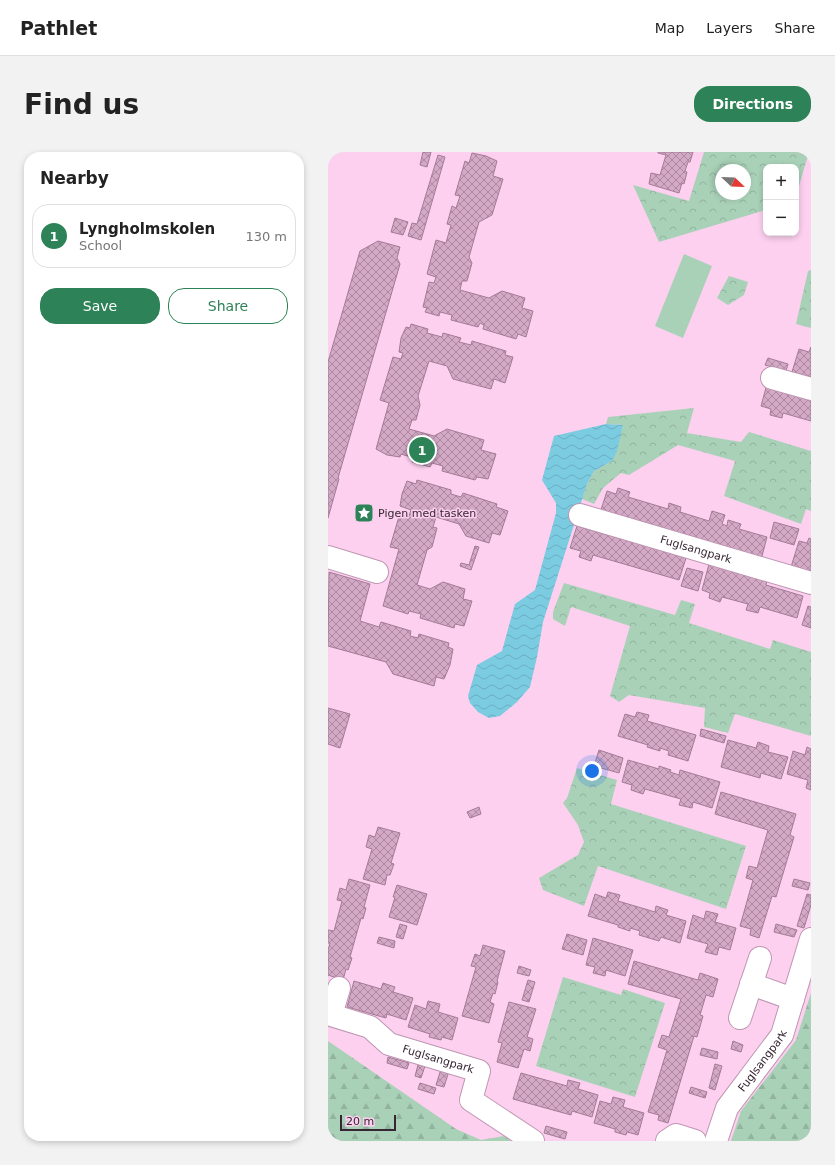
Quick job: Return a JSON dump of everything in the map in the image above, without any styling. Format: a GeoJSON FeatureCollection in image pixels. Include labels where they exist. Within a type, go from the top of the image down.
{"type":"FeatureCollection","features":[{"type":"Feature","properties":{"kind":"street"},"geometry":{"type":"LineString","coordinates":[[772,378],[811,389]]}},
{"type":"Feature","properties":{"kind":"street","name":"Fuglsangpark"},"geometry":{"type":"LineString","coordinates":[[580,515],[811,583]]}},
{"type":"Feature","properties":{"kind":"street"},"geometry":{"type":"LineString","coordinates":[[328,557],[377,572]]}},
{"type":"Feature","properties":{"kind":"street","name":"Fuglsangpark"},"geometry":{"type":"LineString","coordinates":[[716,1141],[727,1108],[782,1035],[811,939]]}},
{"type":"Feature","properties":{"kind":"street"},"geometry":{"type":"LineString","coordinates":[[740,1018],[760,958]]}},
{"type":"Feature","properties":{"kind":"street"},"geometry":{"type":"LineString","coordinates":[[751,984],[793,998]]}},
{"type":"Feature","properties":{"kind":"street","name":"Fuglsangpark"},"geometry":{"type":"LineString","coordinates":[[339,988],[331,1015],[370,1027],[389,1044],[479,1072],[471,1100],[533,1141]]}},
{"type":"Feature","properties":{"kind":"street"},"geometry":{"type":"LineString","coordinates":[[667,1141],[676,1135],[695,1141]]}},
{"type":"Feature","properties":{"kind":"green space"},"geometry":{"type":"Polygon","coordinates":[[[704,152],[809,152],[799,186],[799,164],[763,164],[763,211],[659,242],[633,185],[689,201],[704,152]]]}},
{"type":"Feature","properties":{"kind":"green space"},"geometry":{"type":"Polygon","coordinates":[[[684,254],[712,266],[683,338],[655,326],[684,254]]]}},
{"type":"Feature","properties":{"kind":"green space"},"geometry":{"type":"Polygon","coordinates":[[[811,270],[811,328],[796,324],[808,271],[811,270]]]}},
{"type":"Feature","properties":{"kind":"green space"},"geometry":{"type":"Polygon","coordinates":[[[729,276],[748,282],[744,295],[728,305],[717,298],[729,276]]]}},
{"type":"Feature","properties":{"kind":"green space"},"geometry":{"type":"Polygon","coordinates":[[[694,408],[687,433],[741,442],[749,432],[811,451],[811,511],[806,509],[801,524],[724,496],[735,461],[678,445],[629,475],[621,473],[603,488],[594,504],[582,499],[587,484],[594,471],[612,461],[623,425],[606,424],[608,417],[694,408]]]}},
{"type":"Feature","properties":{"kind":"green space"},"geometry":{"type":"Polygon","coordinates":[[[564,583],[675,615],[681,600],[695,604],[689,623],[770,649],[773,640],[811,652],[811,736],[735,714],[728,733],[704,727],[705,708],[629,695],[619,702],[610,696],[630,626],[571,607],[565,626],[553,619],[553,612],[564,583]]]}},
{"type":"Feature","properties":{"kind":"green space"},"geometry":{"type":"Polygon","coordinates":[[[577,768],[617,780],[611,804],[746,846],[726,909],[598,866],[584,906],[543,890],[539,878],[578,855],[584,842],[578,825],[563,803],[567,798],[577,768]]]}},
{"type":"Feature","properties":{"kind":"green space"},"geometry":{"type":"Polygon","coordinates":[[[563,977],[621,995],[623,989],[665,1003],[635,1097],[536,1066],[563,977]]]}},
{"type":"Feature","properties":{"kind":"green space"},"geometry":{"type":"Polygon","coordinates":[[[811,993],[811,1141],[731,1141],[741,1111],[796,1040],[811,993]]]}},
{"type":"Feature","properties":{"kind":"green space"},"geometry":{"type":"Polygon","coordinates":[[[328,1041],[456,1129],[481,1140],[504,1136],[511,1141],[328,1141],[328,1041]]]}},
{"type":"Feature","properties":{"kind":"water"},"geometry":{"type":"Polygon","coordinates":[[[606,424],[623,425],[617,451],[612,461],[594,471],[587,484],[543,622],[530,687],[517,702],[500,716],[489,718],[478,712],[470,703],[468,696],[477,665],[502,651],[515,604],[535,590],[556,513],[556,503],[542,480],[554,436],[606,424]]]}},
{"type":"Feature","properties":{"kind":"building"},"geometry":{"type":"Polygon","coordinates":[[[423,152],[431,152],[427,167],[420,165],[423,152]]]}},
{"type":"Feature","properties":{"kind":"building"},"geometry":{"type":"Polygon","coordinates":[[[658,152],[693,152],[685,171],[687,172],[684,184],[682,183],[679,193],[649,184],[651,173],[660,175],[666,155],[658,152]]]}},
{"type":"Feature","properties":{"kind":"building"},"geometry":{"type":"Polygon","coordinates":[[[472,153],[486,156],[497,161],[493,176],[503,179],[492,215],[479,222],[469,257],[472,263],[467,281],[462,281],[460,290],[489,298],[502,291],[525,298],[522,308],[533,311],[526,337],[518,334],[516,339],[483,329],[484,325],[480,323],[478,327],[451,320],[452,315],[440,312],[439,316],[425,312],[427,308],[423,307],[429,282],[434,283],[436,277],[427,274],[436,240],[446,243],[451,225],[447,224],[452,206],[456,208],[460,196],[455,195],[465,161],[469,163],[472,153]]]}},
{"type":"Feature","properties":{"kind":"building"},"geometry":{"type":"Polygon","coordinates":[[[438,155],[445,157],[421,240],[408,236],[412,223],[417,224],[438,155]]]}},
{"type":"Feature","properties":{"kind":"building"},"geometry":{"type":"Polygon","coordinates":[[[395,218],[408,222],[403,235],[391,232],[395,218]]]}},
{"type":"Feature","properties":{"kind":"building"},"geometry":{"type":"Polygon","coordinates":[[[378,241],[400,247],[397,258],[400,264],[338,478],[339,479],[328,518],[328,362],[360,251],[378,241]]]}},
{"type":"Feature","properties":{"kind":"building"},"geometry":{"type":"Polygon","coordinates":[[[411,324],[428,329],[427,333],[442,337],[443,333],[461,338],[459,342],[471,345],[472,341],[506,351],[505,355],[513,357],[505,383],[494,379],[491,389],[453,379],[447,366],[429,361],[418,396],[420,405],[416,420],[412,420],[409,429],[434,436],[447,429],[484,440],[481,450],[496,454],[488,479],[477,477],[475,480],[442,471],[443,466],[432,463],[430,467],[412,462],[414,458],[401,454],[400,457],[387,455],[376,449],[389,403],[380,400],[393,357],[401,359],[403,353],[399,352],[401,338],[406,327],[410,328],[411,324]]]}},
{"type":"Feature","properties":{"kind":"building"},"geometry":{"type":"Polygon","coordinates":[[[811,347],[811,377],[792,372],[799,349],[809,352],[811,347]]]}},
{"type":"Feature","properties":{"kind":"building"},"geometry":{"type":"Polygon","coordinates":[[[768,358],[788,364],[786,371],[765,365],[768,358]]]}},
{"type":"Feature","properties":{"kind":"building"},"geometry":{"type":"Polygon","coordinates":[[[767,384],[811,397],[811,421],[783,413],[782,418],[770,415],[771,409],[761,406],[767,384]]]}},
{"type":"Feature","properties":{"kind":"building"},"geometry":{"type":"Polygon","coordinates":[[[417,480],[451,490],[451,494],[461,497],[463,493],[497,504],[496,507],[508,511],[500,535],[492,533],[489,543],[466,536],[459,524],[436,517],[433,527],[437,528],[432,547],[427,550],[417,585],[430,589],[443,582],[465,589],[463,599],[472,601],[464,626],[455,624],[454,628],[420,618],[421,614],[409,611],[408,614],[383,606],[399,549],[390,547],[400,513],[409,516],[411,510],[400,506],[402,494],[407,481],[416,484],[417,480]]]}},
{"type":"Feature","properties":{"kind":"building"},"geometry":{"type":"Polygon","coordinates":[[[618,488],[630,492],[628,497],[668,509],[669,503],[681,507],[680,512],[709,521],[712,511],[725,515],[722,524],[727,526],[728,520],[741,524],[739,529],[767,537],[761,560],[600,513],[607,491],[616,494],[618,488]]]}},
{"type":"Feature","properties":{"kind":"building"},"geometry":{"type":"Polygon","coordinates":[[[774,522],[799,529],[794,545],[770,538],[774,522]]]}},
{"type":"Feature","properties":{"kind":"building"},"geometry":{"type":"Polygon","coordinates":[[[577,526],[607,535],[608,532],[620,536],[619,538],[628,541],[629,537],[668,548],[667,552],[686,558],[679,580],[593,555],[591,561],[579,557],[581,551],[570,548],[577,526]]]}},
{"type":"Feature","properties":{"kind":"building"},"geometry":{"type":"Polygon","coordinates":[[[809,538],[811,539],[811,573],[791,567],[799,541],[807,543],[809,538]]]}},
{"type":"Feature","properties":{"kind":"building"},"geometry":{"type":"Polygon","coordinates":[[[475,546],[479,547],[471,570],[460,566],[461,563],[469,565],[475,546]]]}},
{"type":"Feature","properties":{"kind":"building"},"geometry":{"type":"Polygon","coordinates":[[[709,564],[767,581],[766,585],[803,596],[797,618],[760,607],[758,613],[746,610],[748,604],[722,597],[720,602],[709,598],[710,593],[702,590],[709,564]]]}},
{"type":"Feature","properties":{"kind":"building"},"geometry":{"type":"Polygon","coordinates":[[[687,568],[703,572],[698,591],[681,586],[687,568]]]}},
{"type":"Feature","properties":{"kind":"building"},"geometry":{"type":"Polygon","coordinates":[[[329,572],[370,584],[360,621],[379,627],[381,622],[411,631],[410,636],[418,638],[419,634],[449,643],[448,647],[453,649],[450,665],[444,679],[436,677],[434,686],[393,674],[386,662],[328,646],[329,572]]]}},
{"type":"Feature","properties":{"kind":"building"},"geometry":{"type":"Polygon","coordinates":[[[808,606],[811,607],[811,628],[802,625],[808,606]]]}},
{"type":"Feature","properties":{"kind":"building"},"geometry":{"type":"Polygon","coordinates":[[[328,708],[350,714],[340,748],[328,744],[328,708]]]}},
{"type":"Feature","properties":{"kind":"building"},"geometry":{"type":"Polygon","coordinates":[[[637,712],[649,715],[647,721],[696,735],[688,761],[668,755],[669,751],[660,748],[660,751],[647,747],[648,745],[618,736],[625,714],[635,717],[637,712]]]}},
{"type":"Feature","properties":{"kind":"building"},"geometry":{"type":"Polygon","coordinates":[[[701,729],[726,736],[724,743],[700,736],[701,729]]]}},
{"type":"Feature","properties":{"kind":"building"},"geometry":{"type":"Polygon","coordinates":[[[728,740],[756,748],[758,742],[769,746],[768,752],[788,757],[781,779],[761,773],[760,778],[721,767],[728,740]]]}},
{"type":"Feature","properties":{"kind":"building"},"geometry":{"type":"Polygon","coordinates":[[[807,747],[811,749],[811,790],[806,788],[808,780],[787,774],[793,751],[805,755],[807,747]]]}},
{"type":"Feature","properties":{"kind":"building"},"geometry":{"type":"Polygon","coordinates":[[[599,750],[623,758],[619,773],[594,766],[599,750]]]}},
{"type":"Feature","properties":{"kind":"building"},"geometry":{"type":"Polygon","coordinates":[[[628,760],[659,769],[659,766],[671,770],[670,772],[679,775],[680,770],[720,782],[712,808],[693,802],[692,808],[679,805],[681,799],[645,789],[643,794],[631,790],[632,785],[622,782],[628,760]]]}},
{"type":"Feature","properties":{"kind":"building"},"geometry":{"type":"Polygon","coordinates":[[[721,792],[796,814],[790,835],[794,837],[776,897],[772,896],[759,938],[750,935],[751,929],[740,926],[753,880],[746,878],[749,866],[757,868],[768,830],[715,814],[721,792]]]}},
{"type":"Feature","properties":{"kind":"building"},"geometry":{"type":"Polygon","coordinates":[[[479,807],[481,814],[470,818],[467,812],[479,807]]]}},
{"type":"Feature","properties":{"kind":"building"},"geometry":{"type":"Polygon","coordinates":[[[378,827],[400,833],[391,863],[394,864],[390,875],[387,875],[385,885],[363,879],[372,849],[366,847],[369,835],[375,837],[378,827]]]}},
{"type":"Feature","properties":{"kind":"building"},"geometry":{"type":"Polygon","coordinates":[[[349,879],[370,885],[364,907],[366,908],[363,919],[361,918],[350,957],[352,958],[348,970],[346,969],[343,980],[328,975],[328,950],[330,943],[328,943],[328,930],[334,931],[342,901],[337,900],[340,888],[346,890],[349,879]]]}},
{"type":"Feature","properties":{"kind":"building"},"geometry":{"type":"Polygon","coordinates":[[[794,879],[810,883],[808,890],[792,886],[794,879]]]}},
{"type":"Feature","properties":{"kind":"building"},"geometry":{"type":"Polygon","coordinates":[[[397,885],[427,894],[417,925],[389,917],[397,885]]]}},
{"type":"Feature","properties":{"kind":"building"},"geometry":{"type":"Polygon","coordinates":[[[608,892],[620,895],[618,901],[655,912],[656,906],[668,910],[666,915],[686,921],[680,943],[661,937],[659,941],[639,935],[640,931],[630,928],[630,931],[618,927],[618,925],[588,916],[595,894],[606,898],[608,892]]]}},
{"type":"Feature","properties":{"kind":"building"},"geometry":{"type":"Polygon","coordinates":[[[807,894],[811,895],[811,905],[804,928],[797,926],[807,894]]]}},
{"type":"Feature","properties":{"kind":"building"},"geometry":{"type":"Polygon","coordinates":[[[706,911],[718,914],[715,922],[736,928],[730,950],[719,947],[717,955],[705,952],[708,944],[687,938],[693,915],[704,919],[706,911]]]}},
{"type":"Feature","properties":{"kind":"building"},"geometry":{"type":"Polygon","coordinates":[[[400,924],[407,926],[403,939],[396,937],[400,924]]]}},
{"type":"Feature","properties":{"kind":"building"},"geometry":{"type":"Polygon","coordinates":[[[776,924],[797,930],[794,937],[774,932],[776,924]]]}},
{"type":"Feature","properties":{"kind":"building"},"geometry":{"type":"Polygon","coordinates":[[[567,934],[587,940],[583,955],[562,949],[567,934]]]}},
{"type":"Feature","properties":{"kind":"building"},"geometry":{"type":"Polygon","coordinates":[[[379,937],[395,941],[394,948],[377,943],[379,937]]]}},
{"type":"Feature","properties":{"kind":"building"},"geometry":{"type":"Polygon","coordinates":[[[593,938],[633,950],[625,976],[606,970],[605,976],[593,973],[595,967],[586,965],[593,938]]]}},
{"type":"Feature","properties":{"kind":"building"},"geometry":{"type":"Polygon","coordinates":[[[483,945],[505,951],[495,994],[493,993],[490,1002],[494,1004],[489,1023],[462,1016],[476,967],[471,966],[475,954],[480,956],[483,945]]]}},
{"type":"Feature","properties":{"kind":"building"},"geometry":{"type":"Polygon","coordinates":[[[634,961],[698,980],[700,973],[718,979],[713,997],[706,995],[700,1015],[703,1016],[697,1037],[694,1036],[668,1123],[658,1120],[659,1115],[648,1112],[667,1050],[658,1047],[662,1035],[669,1037],[681,999],[628,984],[634,961]]]}},
{"type":"Feature","properties":{"kind":"building"},"geometry":{"type":"Polygon","coordinates":[[[519,966],[531,970],[529,976],[517,973],[519,966]]]}},
{"type":"Feature","properties":{"kind":"building"},"geometry":{"type":"Polygon","coordinates":[[[528,980],[535,982],[529,1002],[522,1000],[528,980]]]}},
{"type":"Feature","properties":{"kind":"building"},"geometry":{"type":"Polygon","coordinates":[[[354,981],[381,989],[383,983],[395,987],[393,992],[413,998],[406,1020],[387,1014],[386,1018],[347,1007],[354,981]]]}},
{"type":"Feature","properties":{"kind":"building"},"geometry":{"type":"Polygon","coordinates":[[[428,1001],[440,1004],[438,1012],[458,1018],[452,1040],[442,1037],[441,1040],[429,1037],[430,1034],[408,1027],[415,1005],[426,1009],[428,1001]]]}},
{"type":"Feature","properties":{"kind":"building"},"geometry":{"type":"Polygon","coordinates":[[[509,1002],[536,1009],[527,1037],[533,1039],[530,1051],[524,1049],[518,1068],[497,1062],[502,1043],[498,1042],[509,1002]]]}},
{"type":"Feature","properties":{"kind":"building"},"geometry":{"type":"Polygon","coordinates":[[[733,1041],[743,1045],[741,1052],[731,1049],[733,1041]]]}},
{"type":"Feature","properties":{"kind":"building"},"geometry":{"type":"Polygon","coordinates":[[[702,1048],[718,1052],[717,1059],[700,1055],[702,1048]]]}},
{"type":"Feature","properties":{"kind":"building"},"geometry":{"type":"Polygon","coordinates":[[[388,1057],[409,1063],[407,1069],[387,1063],[388,1057]]]}},
{"type":"Feature","properties":{"kind":"building"},"geometry":{"type":"Polygon","coordinates":[[[715,1064],[722,1066],[715,1090],[709,1088],[715,1064]]]}},
{"type":"Feature","properties":{"kind":"building"},"geometry":{"type":"Polygon","coordinates":[[[418,1065],[425,1066],[421,1078],[415,1076],[418,1065]]]}},
{"type":"Feature","properties":{"kind":"building"},"geometry":{"type":"Polygon","coordinates":[[[441,1069],[449,1071],[444,1087],[436,1085],[441,1069]]]}},
{"type":"Feature","properties":{"kind":"building"},"geometry":{"type":"Polygon","coordinates":[[[521,1073],[567,1086],[568,1080],[580,1083],[578,1089],[598,1095],[592,1117],[572,1111],[571,1115],[513,1099],[521,1073]]]}},
{"type":"Feature","properties":{"kind":"building"},"geometry":{"type":"Polygon","coordinates":[[[420,1083],[436,1088],[434,1094],[418,1089],[420,1083]]]}},
{"type":"Feature","properties":{"kind":"building"},"geometry":{"type":"Polygon","coordinates":[[[691,1087],[707,1092],[705,1098],[689,1093],[691,1087]]]}},
{"type":"Feature","properties":{"kind":"building"},"geometry":{"type":"Polygon","coordinates":[[[613,1097],[625,1100],[623,1107],[644,1113],[638,1135],[627,1132],[626,1135],[615,1132],[615,1129],[594,1123],[600,1101],[611,1104],[613,1097]]]}},
{"type":"Feature","properties":{"kind":"building"},"geometry":{"type":"Polygon","coordinates":[[[546,1126],[567,1132],[565,1139],[544,1133],[546,1126]]]}},
{"type":"Feature","properties":{"kind":"place","name":"Lyngholmskolen"},"geometry":{"type":"Point","coordinates":[422,450]}},
{"type":"Feature","properties":{"kind":"place","name":"Pigen med tasken"},"geometry":{"type":"Point","coordinates":[364,513]}}]}
